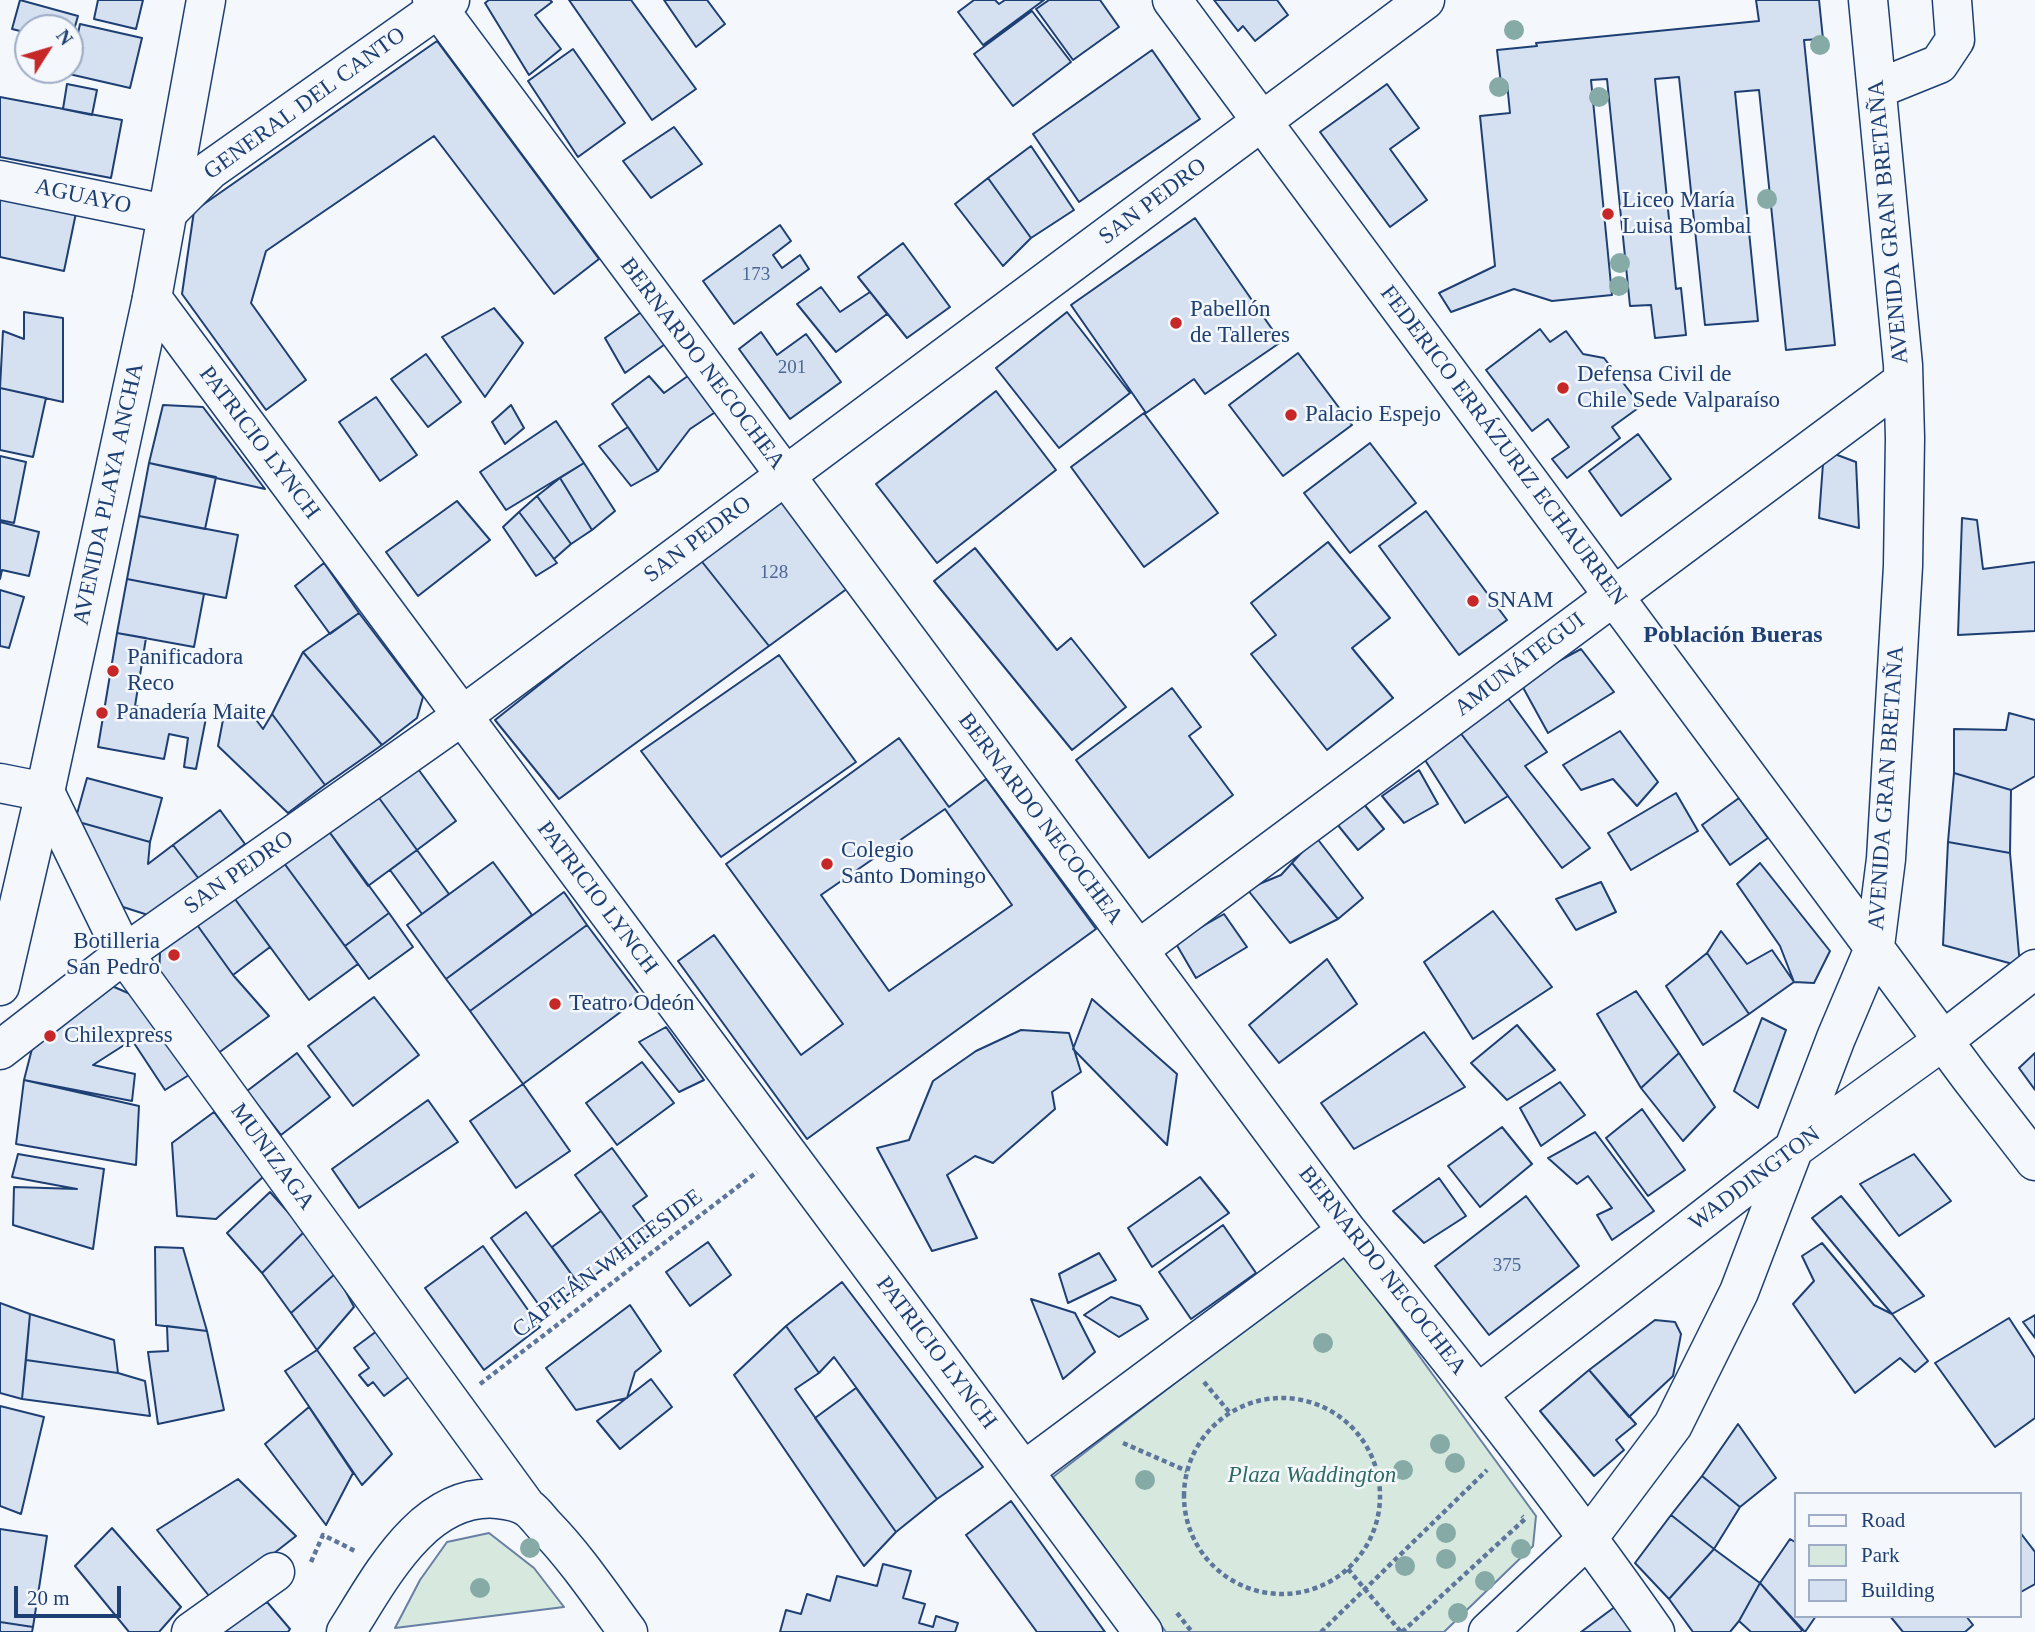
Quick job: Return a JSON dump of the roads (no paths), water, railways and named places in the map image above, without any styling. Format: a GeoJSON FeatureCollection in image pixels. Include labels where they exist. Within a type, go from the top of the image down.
{"type":"FeatureCollection","features":[{"type":"Feature","properties":{"kind":"street","name":"AVENIDA PLAYA ANCHA"},"geometry":{"type":"LineString","coordinates":[[0,986],[152,298],[206,0]]}},
{"type":"Feature","properties":{"kind":"street","name":"FEDERICO ERRÁZURIZ ECHAURREN"},"geometry":{"type":"LineString","coordinates":[[1172,0],[2035,1161]]}},
{"type":"Feature","properties":{"kind":"street","name":"SAN PEDRO"},"geometry":{"type":"LineString","coordinates":[[0,1050],[124,954],[462,716],[1425,0]]}},
{"type":"Feature","properties":{"kind":"street","name":"AVENIDA GRAN BRETAÑA"},"geometry":{"type":"LineString","coordinates":[[1488,1632],[1589,1537],[1673,1425],[1739,1292],[1836,1038],[1875,946],[1886,859],[1903,566],[1903,381],[1868,0]]}},
{"type":"Feature","properties":{"kind":"street"},"geometry":{"type":"LineString","coordinates":[[1877,89],[1939,64],[1955,40],[1952,0]]}},
{"type":"Feature","properties":{"kind":"street","name":"GENERAL DEL CANTO"},"geometry":{"type":"LineString","coordinates":[[166,214],[210,170],[440,3]]}},
{"type":"Feature","properties":{"kind":"street","name":"BERNARDO NECOCHEA"},"geometry":{"type":"LineString","coordinates":[[440,3],[785,475],[1347,1231],[1479,1393],[1589,1537],[1655,1632]]}},
{"type":"Feature","properties":{"kind":"street","name":"AGUAYO"},"geometry":{"type":"LineString","coordinates":[[0,180],[166,214]]}},
{"type":"Feature","properties":{"kind":"street","name":"PATRICIO LYNCH"},"geometry":{"type":"LineString","coordinates":[[152,298],[1143,1632]]}},
{"type":"Feature","properties":{"kind":"street","name":"AMUNÁTEGUI"},"geometry":{"type":"LineString","coordinates":[[1138,950],[1903,381]]}},
{"type":"Feature","properties":{"kind":"street"},"geometry":{"type":"LineString","coordinates":[[0,783],[45,792]]}},
{"type":"Feature","properties":{"kind":"street","name":"MUNIZAGA"},"geometry":{"type":"LineString","coordinates":[[45,792],[124,954],[527,1506]]}},
{"type":"Feature","properties":{"kind":"street","name":"WADDINGTON"},"geometry":{"type":"LineString","coordinates":[[1479,1393],[1796,1147],[2035,970]]}},
{"type":"Feature","properties":{"kind":"street"},"geometry":{"type":"LineString","coordinates":[[1024,1471],[1347,1231]]}},
{"type":"Feature","properties":{"kind":"street"},"geometry":{"type":"LineString","coordinates":[[346,1632],[387,1567],[423,1527],[453,1506],[489,1499],[509,1500],[527,1506],[559,1540],[628,1632]]}},
{"type":"Feature","properties":{"kind":"street"},"geometry":{"type":"LineString","coordinates":[[191,1632],[275,1573]]}},
{"type":"Feature","properties":{"kind":"place","name":"Liceo María Luisa Bombal"},"geometry":{"type":"Point","coordinates":[1608,214]}},
{"type":"Feature","properties":{"kind":"place","name":"Pabellón de Talleres"},"geometry":{"type":"Point","coordinates":[1176,323]}},
{"type":"Feature","properties":{"kind":"place","name":"Defensa Civil de Chile Sede Valparaíso"},"geometry":{"type":"Point","coordinates":[1563,388]}},
{"type":"Feature","properties":{"kind":"place","name":"Palacio Espejo"},"geometry":{"type":"Point","coordinates":[1291,415]}},
{"type":"Feature","properties":{"kind":"place","name":"SNAM"},"geometry":{"type":"Point","coordinates":[1473,601]}},
{"type":"Feature","properties":{"kind":"place","name":"Panificadora Reco"},"geometry":{"type":"Point","coordinates":[113,671]}},
{"type":"Feature","properties":{"kind":"place","name":"Panadería Maite"},"geometry":{"type":"Point","coordinates":[102,713]}},
{"type":"Feature","properties":{"kind":"place","name":"Colegio Santo Domingo"},"geometry":{"type":"Point","coordinates":[827,864]}},
{"type":"Feature","properties":{"kind":"place","name":"Botilleria San Pedro"},"geometry":{"type":"Point","coordinates":[174,955]}},
{"type":"Feature","properties":{"kind":"place","name":"Teatro Odeón"},"geometry":{"type":"Point","coordinates":[555,1004]}},
{"type":"Feature","properties":{"kind":"place","name":"Chilexpress"},"geometry":{"type":"Point","coordinates":[50,1036]}},
{"type":"Feature","properties":{"kind":"district","name":"Población Bueras"},"geometry":{"type":"Point","coordinates":[1733,636]}},
{"type":"Feature","properties":{"kind":"park label","name":"Plaza Waddington"},"geometry":{"type":"Point","coordinates":[1312,1476]}}]}
